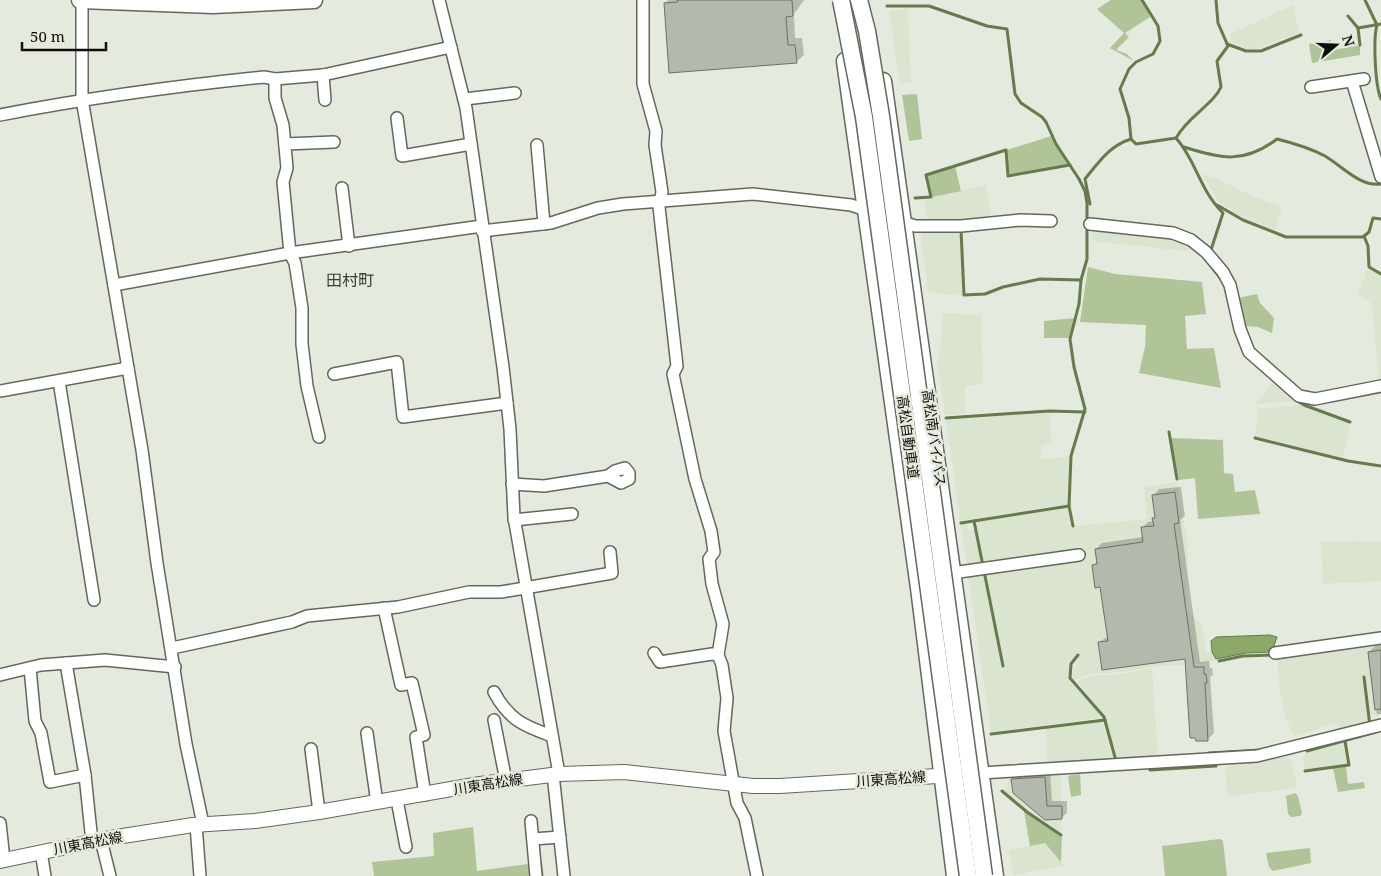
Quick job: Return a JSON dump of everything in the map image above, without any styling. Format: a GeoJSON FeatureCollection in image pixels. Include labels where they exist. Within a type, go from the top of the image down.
{"type":"FeatureCollection","features":[{"type":"Feature","properties":{"kind":"highway"},"geometry":{"type":"LineString","coordinates":[[82,0],[212,5],[314,0]]}},
{"type":"Feature","properties":{"kind":"highway"},"geometry":{"type":"LineString","coordinates":[[834,0],[847,72],[919,588],[955,876]]}},
{"type":"Feature","properties":{"kind":"highway","name":"高松自動車道"},"geometry":{"type":"LineString","coordinates":[[841,0],[864,117],[967,876]]}},
{"type":"Feature","properties":{"kind":"highway","name":"高松自動車道"},"geometry":{"type":"LineString","coordinates":[[859,0],[881,116],[986,876]]}},
{"type":"Feature","properties":{"kind":"highway","name":"高松南バイパス"},"geometry":{"type":"LineString","coordinates":[[868,0],[889,115],[995,876]]}},
{"type":"Feature","properties":{"kind":"highway"},"geometry":{"type":"LineString","coordinates":[[980,773],[978,809],[986,876]]}},
{"type":"Feature","properties":{"kind":"highway"},"geometry":{"type":"LineString","coordinates":[[942,775],[957,812],[967,876]]}},
{"type":"Feature","properties":{"kind":"main road","name":"川東高松線"},"geometry":{"type":"LineString","coordinates":[[2,861],[96,841],[200,824],[255,821],[556,774],[624,772],[734,784],[780,786],[980,773]]}},
{"type":"Feature","properties":{"kind":"street"},"geometry":{"type":"LineString","coordinates":[[82,0],[82,99],[128,368],[200,824],[200,876]]}},
{"type":"Feature","properties":{"kind":"street"},"geometry":{"type":"LineString","coordinates":[[439,0],[465,99],[482,229],[494,294],[507,403],[514,520],[552,736],[564,876]]}},
{"type":"Feature","properties":{"kind":"street"},"geometry":{"type":"LineString","coordinates":[[642,0],[643,84],[656,131],[655,146],[662,192],[659,207],[677,366],[673,374],[695,479],[711,531],[714,552],[709,560],[712,584],[723,624],[718,655],[722,665],[727,698],[724,731],[737,804],[745,818],[757,876]]}},
{"type":"Feature","properties":{"kind":"street"},"geometry":{"type":"LineString","coordinates":[[0,115],[82,99],[181,85],[264,77],[275,79],[323,75],[451,47]]}},
{"type":"Feature","properties":{"kind":"street"},"geometry":{"type":"LineString","coordinates":[[323,75],[325,100]]}},
{"type":"Feature","properties":{"kind":"street"},"geometry":{"type":"LineString","coordinates":[[275,79],[275,98],[283,125],[285,144],[287,168],[283,182],[290,253],[296,263],[302,308],[302,344],[306,378],[319,437]]}},
{"type":"Feature","properties":{"kind":"street"},"geometry":{"type":"LineString","coordinates":[[1311,87],[1364,79]]}},
{"type":"Feature","properties":{"kind":"street"},"geometry":{"type":"LineString","coordinates":[[1352,81],[1381,177]]}},
{"type":"Feature","properties":{"kind":"street"},"geometry":{"type":"LineString","coordinates":[[465,99],[515,93]]}},
{"type":"Feature","properties":{"kind":"street"},"geometry":{"type":"LineString","coordinates":[[397,118],[402,156],[471,144]]}},
{"type":"Feature","properties":{"kind":"street"},"geometry":{"type":"LineString","coordinates":[[285,144],[334,142]]}},
{"type":"Feature","properties":{"kind":"street"},"geometry":{"type":"LineString","coordinates":[[536,145],[544,224]]}},
{"type":"Feature","properties":{"kind":"street"},"geometry":{"type":"LineString","coordinates":[[342,188],[348,246]]}},
{"type":"Feature","properties":{"kind":"street"},"geometry":{"type":"LineString","coordinates":[[114,285],[290,253],[482,229],[544,224],[574,217],[598,208],[661,200],[753,194],[830,201],[866,210],[915,226],[939,228],[1009,221],[1051,221]]}},
{"type":"Feature","properties":{"kind":"street"},"geometry":{"type":"LineString","coordinates":[[1090,224],[1173,233],[1191,240],[1206,252],[1223,272],[1230,285],[1240,329],[1249,352],[1299,396],[1315,399],[1381,386]]}},
{"type":"Feature","properties":{"kind":"street"},"geometry":{"type":"LineString","coordinates":[[334,374],[397,362],[403,417],[507,403]]}},
{"type":"Feature","properties":{"kind":"street"},"geometry":{"type":"LineString","coordinates":[[0,391],[128,368]]}},
{"type":"Feature","properties":{"kind":"street"},"geometry":{"type":"LineString","coordinates":[[59,380],[94,600]]}},
{"type":"Feature","properties":{"kind":"street"},"geometry":{"type":"LineString","coordinates":[[512,484],[544,486],[608,476]]}},
{"type":"Feature","properties":{"kind":"street"},"geometry":{"type":"LineString","coordinates":[[514,520],[572,514]]}},
{"type":"Feature","properties":{"kind":"street"},"geometry":{"type":"LineString","coordinates":[[172,648],[292,622],[307,616],[398,607],[469,592],[501,592],[612,573],[610,552]]}},
{"type":"Feature","properties":{"kind":"street"},"geometry":{"type":"LineString","coordinates":[[952,573],[1079,555]]}},
{"type":"Feature","properties":{"kind":"street"},"geometry":{"type":"LineString","coordinates":[[384,608],[401,685],[412,683],[424,735],[416,737],[425,795]]}},
{"type":"Feature","properties":{"kind":"street"},"geometry":{"type":"LineString","coordinates":[[1275,653],[1381,638]]}},
{"type":"Feature","properties":{"kind":"street"},"geometry":{"type":"LineString","coordinates":[[654,653],[660,662],[712,654],[718,655]]}},
{"type":"Feature","properties":{"kind":"street"},"geometry":{"type":"LineString","coordinates":[[0,675],[30,668],[104,660],[175,667]]}},
{"type":"Feature","properties":{"kind":"street"},"geometry":{"type":"LineString","coordinates":[[66,663],[96,841],[110,876]]}},
{"type":"Feature","properties":{"kind":"street"},"geometry":{"type":"LineString","coordinates":[[30,668],[35,721],[40,733],[50,782],[85,775]]}},
{"type":"Feature","properties":{"kind":"street"},"geometry":{"type":"LineString","coordinates":[[494,692],[503,708],[523,726],[552,736]]}},
{"type":"Feature","properties":{"kind":"street"},"geometry":{"type":"LineString","coordinates":[[494,720],[506,781]]}},
{"type":"Feature","properties":{"kind":"street"},"geometry":{"type":"LineString","coordinates":[[980,773],[1257,756],[1381,725]]}},
{"type":"Feature","properties":{"kind":"street"},"geometry":{"type":"LineString","coordinates":[[367,733],[377,803]]}},
{"type":"Feature","properties":{"kind":"street"},"geometry":{"type":"LineString","coordinates":[[311,749],[319,812]]}},
{"type":"Feature","properties":{"kind":"street"},"geometry":{"type":"LineString","coordinates":[[397,800],[406,847]]}},
{"type":"Feature","properties":{"kind":"street"},"geometry":{"type":"LineString","coordinates":[[531,821],[536,876]]}},
{"type":"Feature","properties":{"kind":"street"},"geometry":{"type":"LineString","coordinates":[[0,823],[2,861]]}},
{"type":"Feature","properties":{"kind":"street"},"geometry":{"type":"LineString","coordinates":[[533,839],[560,837]]}},
{"type":"Feature","properties":{"kind":"street"},"geometry":{"type":"LineString","coordinates":[[41,852],[45,876]]}},
{"type":"Feature","properties":{"kind":"shaded area"},"geometry":{"type":"Polygon","coordinates":[[[1111,0],[1142,0],[1150,17],[1125,33],[1129,37],[1116,50],[1127,54],[1134,61],[1110,48],[1124,33],[1097,9],[1111,0]]]}},
{"type":"Feature","properties":{"kind":"shaded area"},"geometry":{"type":"Polygon","coordinates":[[[1293,5],[1299,33],[1256,49],[1248,49],[1232,42],[1230,34],[1293,5]]]}},
{"type":"Feature","properties":{"kind":"shaded area"},"geometry":{"type":"Polygon","coordinates":[[[908,9],[911,82],[900,83],[889,11],[908,9]]]}},
{"type":"Feature","properties":{"kind":"shaded area"},"geometry":{"type":"Polygon","coordinates":[[[1331,40],[1333,50],[1360,45],[1360,55],[1312,63],[1309,44],[1331,40]]]}},
{"type":"Feature","properties":{"kind":"shaded area"},"geometry":{"type":"Polygon","coordinates":[[[917,94],[922,139],[909,141],[902,95],[917,94]]]}},
{"type":"Feature","properties":{"kind":"shaded area"},"geometry":{"type":"Polygon","coordinates":[[[1051,136],[1068,165],[1009,175],[1007,150],[1051,136]]]}},
{"type":"Feature","properties":{"kind":"shaded area"},"geometry":{"type":"Polygon","coordinates":[[[955,166],[961,191],[932,197],[927,175],[955,166]]]}},
{"type":"Feature","properties":{"kind":"shaded area"},"geometry":{"type":"Polygon","coordinates":[[[1202,175],[1215,178],[1254,197],[1282,207],[1275,230],[1237,214],[1220,203],[1202,175]]]}},
{"type":"Feature","properties":{"kind":"shaded area"},"geometry":{"type":"Polygon","coordinates":[[[986,185],[991,219],[928,224],[924,198],[986,185]]]}},
{"type":"Feature","properties":{"kind":"shaded area"},"geometry":{"type":"Polygon","coordinates":[[[1093,228],[1173,236],[1192,247],[1186,251],[1092,241],[1093,228]]]}},
{"type":"Feature","properties":{"kind":"shaded area"},"geometry":{"type":"Polygon","coordinates":[[[920,231],[960,231],[963,296],[928,292],[920,231]]]}},
{"type":"Feature","properties":{"kind":"shaded area"},"geometry":{"type":"Polygon","coordinates":[[[1088,267],[1115,274],[1202,282],[1206,314],[1185,316],[1187,349],[1214,348],[1221,388],[1139,373],[1145,347],[1146,325],[1080,322],[1088,267]]]}},
{"type":"Feature","properties":{"kind":"shaded area"},"geometry":{"type":"Polygon","coordinates":[[[1368,268],[1381,275],[1381,380],[1379,380],[1372,304],[1358,294],[1368,268]]]}},
{"type":"Feature","properties":{"kind":"shaded area"},"geometry":{"type":"Polygon","coordinates":[[[1257,294],[1260,303],[1274,318],[1272,333],[1258,327],[1243,326],[1238,298],[1257,294]]]}},
{"type":"Feature","properties":{"kind":"shaded area"},"geometry":{"type":"Polygon","coordinates":[[[943,313],[981,315],[983,379],[982,383],[965,387],[965,414],[945,415],[937,359],[939,359],[943,313]]]}},
{"type":"Feature","properties":{"kind":"shaded area"},"geometry":{"type":"Polygon","coordinates":[[[1075,318],[1069,338],[1044,338],[1044,321],[1075,318]]]}},
{"type":"Feature","properties":{"kind":"shaded area"},"geometry":{"type":"Polygon","coordinates":[[[1274,381],[1294,399],[1292,401],[1256,404],[1274,381]]]}},
{"type":"Feature","properties":{"kind":"shaded area"},"geometry":{"type":"Polygon","coordinates":[[[1303,405],[1350,423],[1343,459],[1255,438],[1258,409],[1303,405]]]}},
{"type":"Feature","properties":{"kind":"shaded area"},"geometry":{"type":"Polygon","coordinates":[[[1049,412],[1052,444],[1041,445],[1042,459],[1070,456],[1068,504],[960,521],[946,419],[1049,412]]]}},
{"type":"Feature","properties":{"kind":"shaded area"},"geometry":{"type":"Polygon","coordinates":[[[1171,438],[1223,440],[1224,473],[1233,474],[1235,492],[1255,490],[1260,514],[1198,519],[1195,478],[1179,480],[1171,438]]]}},
{"type":"Feature","properties":{"kind":"shaded area"},"geometry":{"type":"Polygon","coordinates":[[[1177,482],[1188,545],[1186,609],[1202,625],[1206,652],[1212,652],[1217,660],[1200,664],[1158,666],[1122,672],[1089,674],[1074,680],[1072,673],[1079,658],[1076,656],[1070,664],[1069,678],[1074,686],[1098,711],[1101,718],[991,732],[961,524],[966,523],[968,531],[974,529],[981,558],[975,522],[1068,507],[1072,526],[1147,519],[1144,488],[1177,482]]]}},
{"type":"Feature","properties":{"kind":"shaded area"},"geometry":{"type":"Polygon","coordinates":[[[1321,542],[1381,542],[1381,581],[1323,584],[1321,542]]]}},
{"type":"Feature","properties":{"kind":"shaded area"},"geometry":{"type":"Polygon","coordinates":[[[1270,635],[1277,637],[1272,652],[1246,653],[1216,659],[1212,652],[1211,641],[1216,637],[1270,635]]]}},
{"type":"Feature","properties":{"kind":"shaded area"},"geometry":{"type":"Polygon","coordinates":[[[1381,643],[1381,715],[1371,716],[1366,677],[1364,677],[1370,723],[1341,731],[1338,723],[1294,736],[1285,717],[1277,657],[1381,643]]]}},
{"type":"Feature","properties":{"kind":"shaded area"},"geometry":{"type":"Polygon","coordinates":[[[1152,668],[1158,756],[1117,760],[1105,716],[1077,681],[1089,676],[1121,674],[1152,668]]]}},
{"type":"Feature","properties":{"kind":"shaded area"},"geometry":{"type":"Polygon","coordinates":[[[1102,721],[1113,760],[1047,764],[1046,727],[1102,721]]]}},
{"type":"Feature","properties":{"kind":"shaded area"},"geometry":{"type":"Polygon","coordinates":[[[1344,742],[1348,765],[1305,771],[1303,758],[1307,752],[1344,742]]]}},
{"type":"Feature","properties":{"kind":"shaded area"},"geometry":{"type":"Polygon","coordinates":[[[1287,757],[1291,760],[1297,786],[1295,788],[1232,796],[1227,793],[1225,767],[1287,757]]]}},
{"type":"Feature","properties":{"kind":"shaded area"},"geometry":{"type":"Polygon","coordinates":[[[1346,766],[1348,784],[1364,782],[1365,788],[1338,792],[1333,768],[1346,766]]]}},
{"type":"Feature","properties":{"kind":"shaded area"},"geometry":{"type":"Polygon","coordinates":[[[1080,774],[1081,795],[1071,797],[1068,777],[1080,774]]]}},
{"type":"Feature","properties":{"kind":"shaded area"},"geometry":{"type":"Polygon","coordinates":[[[1061,775],[1061,832],[1029,811],[1005,791],[1009,778],[1061,775]]]}},
{"type":"Feature","properties":{"kind":"shaded area"},"geometry":{"type":"Polygon","coordinates":[[[1295,793],[1298,796],[1302,813],[1300,816],[1291,817],[1288,814],[1286,796],[1295,793]]]}},
{"type":"Feature","properties":{"kind":"shaded area"},"geometry":{"type":"Polygon","coordinates":[[[1024,811],[1062,836],[1061,862],[1045,843],[1030,846],[1024,811]]]}},
{"type":"Feature","properties":{"kind":"shaded area"},"geometry":{"type":"Polygon","coordinates":[[[473,827],[477,871],[542,862],[544,876],[374,876],[372,862],[434,856],[433,833],[473,827]]]}},
{"type":"Feature","properties":{"kind":"shaded area"},"geometry":{"type":"Polygon","coordinates":[[[1220,839],[1223,841],[1227,876],[1165,876],[1162,846],[1220,839]]]}},
{"type":"Feature","properties":{"kind":"shaded area"},"geometry":{"type":"Polygon","coordinates":[[[1045,843],[1064,866],[1014,875],[1009,850],[1045,843]]]}},
{"type":"Feature","properties":{"kind":"shaded area"},"geometry":{"type":"Polygon","coordinates":[[[1310,848],[1311,863],[1273,871],[1269,867],[1266,853],[1310,848]]]}},
{"type":"Feature","properties":{"kind":"building"},"geometry":{"type":"Polygon","coordinates":[[[677,0],[792,0],[793,16],[786,17],[788,45],[795,45],[797,63],[669,73],[664,3],[678,2],[677,0]]]}},
{"type":"Feature","properties":{"kind":"building"},"geometry":{"type":"Polygon","coordinates":[[[1175,492],[1179,523],[1174,524],[1194,667],[1204,667],[1204,674],[1206,674],[1208,741],[1196,741],[1195,738],[1190,738],[1185,659],[1102,670],[1098,642],[1108,641],[1100,587],[1095,588],[1092,565],[1097,564],[1095,549],[1143,542],[1141,527],[1154,526],[1152,518],[1155,518],[1152,495],[1175,492]]]}},
{"type":"Feature","properties":{"kind":"building"},"geometry":{"type":"Polygon","coordinates":[[[1381,650],[1381,709],[1375,710],[1368,652],[1381,650]]]}},
{"type":"Feature","properties":{"kind":"building"},"geometry":{"type":"Polygon","coordinates":[[[1045,777],[1047,806],[1062,806],[1062,819],[1045,820],[1013,793],[1011,779],[1045,777]]]}},
{"type":"Feature","properties":{"kind":"waterway"},"geometry":{"type":"LineString","coordinates":[[1142,0],[1158,26],[1160,41],[1153,54],[1136,62],[1129,69],[1120,89],[1129,118],[1131,139],[1136,144],[1176,138]]}},
{"type":"Feature","properties":{"kind":"waterway"},"geometry":{"type":"LineString","coordinates":[[1210,253],[1223,213],[1208,194],[1183,147],[1176,138],[1187,123],[1212,99],[1221,87],[1217,61],[1228,46],[1218,23],[1216,0]]}},
{"type":"Feature","properties":{"kind":"waterway"},"geometry":{"type":"LineString","coordinates":[[1365,0],[1377,25],[1375,62],[1377,84],[1381,99]]}},
{"type":"Feature","properties":{"kind":"waterway"},"geometry":{"type":"LineString","coordinates":[[887,6],[929,6],[987,26],[1007,29],[1015,94],[1021,103],[1042,117],[1046,122],[1056,144],[1085,191],[1087,203],[1087,259],[1081,280],[1079,304],[1070,339],[1074,367],[1085,409],[1071,456],[1069,506],[1073,526]]}},
{"type":"Feature","properties":{"kind":"waterway"},"geometry":{"type":"LineString","coordinates":[[1348,16],[1358,28],[1381,24]]}},
{"type":"Feature","properties":{"kind":"waterway"},"geometry":{"type":"LineString","coordinates":[[1358,28],[1360,45]]}},
{"type":"Feature","properties":{"kind":"waterway"},"geometry":{"type":"LineString","coordinates":[[1227,44],[1246,51],[1261,51],[1301,35]]}},
{"type":"Feature","properties":{"kind":"waterway"},"geometry":{"type":"LineString","coordinates":[[1090,204],[1085,179],[1110,150],[1131,139]]}},
{"type":"Feature","properties":{"kind":"waterway"},"geometry":{"type":"LineString","coordinates":[[1184,147],[1210,154],[1232,157],[1254,152],[1277,139],[1319,153],[1359,179],[1373,184],[1381,184]]}},
{"type":"Feature","properties":{"kind":"waterway"},"geometry":{"type":"LineString","coordinates":[[915,198],[931,197],[926,175],[1006,150],[1008,176],[1070,165]]}},
{"type":"Feature","properties":{"kind":"waterway"},"geometry":{"type":"LineString","coordinates":[[1217,205],[1243,220],[1286,237],[1363,237],[1369,232],[1373,218],[1381,219]]}},
{"type":"Feature","properties":{"kind":"waterway"},"geometry":{"type":"LineString","coordinates":[[961,230],[964,295],[985,294],[1003,287],[1040,279],[1081,280]]}},
{"type":"Feature","properties":{"kind":"waterway"},"geometry":{"type":"LineString","coordinates":[[1364,236],[1368,246],[1369,267],[1381,274]]}},
{"type":"Feature","properties":{"kind":"waterway"},"geometry":{"type":"LineString","coordinates":[[1211,266],[1221,279]]}},
{"type":"Feature","properties":{"kind":"waterway"},"geometry":{"type":"LineString","coordinates":[[1237,335],[1246,356]]}},
{"type":"Feature","properties":{"kind":"waterway"},"geometry":{"type":"LineString","coordinates":[[1296,400],[1304,405],[1350,422]]}},
{"type":"Feature","properties":{"kind":"waterway"},"geometry":{"type":"LineString","coordinates":[[946,418],[1049,411],[1085,412]]}},
{"type":"Feature","properties":{"kind":"waterway"},"geometry":{"type":"LineString","coordinates":[[1169,432],[1177,479]]}},
{"type":"Feature","properties":{"kind":"waterway"},"geometry":{"type":"LineString","coordinates":[[1255,438],[1348,461],[1381,466]]}},
{"type":"Feature","properties":{"kind":"waterway"},"geometry":{"type":"LineString","coordinates":[[961,523],[1069,506]]}},
{"type":"Feature","properties":{"kind":"waterway"},"geometry":{"type":"LineString","coordinates":[[974,521],[1003,666]]}},
{"type":"Feature","properties":{"kind":"waterway"},"geometry":{"type":"LineString","coordinates":[[1078,655],[1071,664],[1070,678],[1104,717],[1116,761]]}},
{"type":"Feature","properties":{"kind":"waterway"},"geometry":{"type":"LineString","coordinates":[[1219,661],[1243,656],[1272,655]]}},
{"type":"Feature","properties":{"kind":"waterway"},"geometry":{"type":"LineString","coordinates":[[1364,677],[1370,726]]}},
{"type":"Feature","properties":{"kind":"waterway"},"geometry":{"type":"LineString","coordinates":[[991,734],[1105,720]]}},
{"type":"Feature","properties":{"kind":"waterway"},"geometry":{"type":"LineString","coordinates":[[1307,751],[1376,732]]}},
{"type":"Feature","properties":{"kind":"waterway"},"geometry":{"type":"LineString","coordinates":[[1305,771],[1349,765],[1345,741]]}},
{"type":"Feature","properties":{"kind":"waterway"},"geometry":{"type":"LineString","coordinates":[[1209,753],[1261,750]]}},
{"type":"Feature","properties":{"kind":"waterway"},"geometry":{"type":"LineString","coordinates":[[1150,770],[1216,766]]}},
{"type":"Feature","properties":{"kind":"waterway"},"geometry":{"type":"LineString","coordinates":[[1002,791],[1027,812],[1061,835]]}},
{"type":"Feature","properties":{"kind":"district","name":"田村町"},"geometry":{"type":"Point","coordinates":[350,280]}}]}
